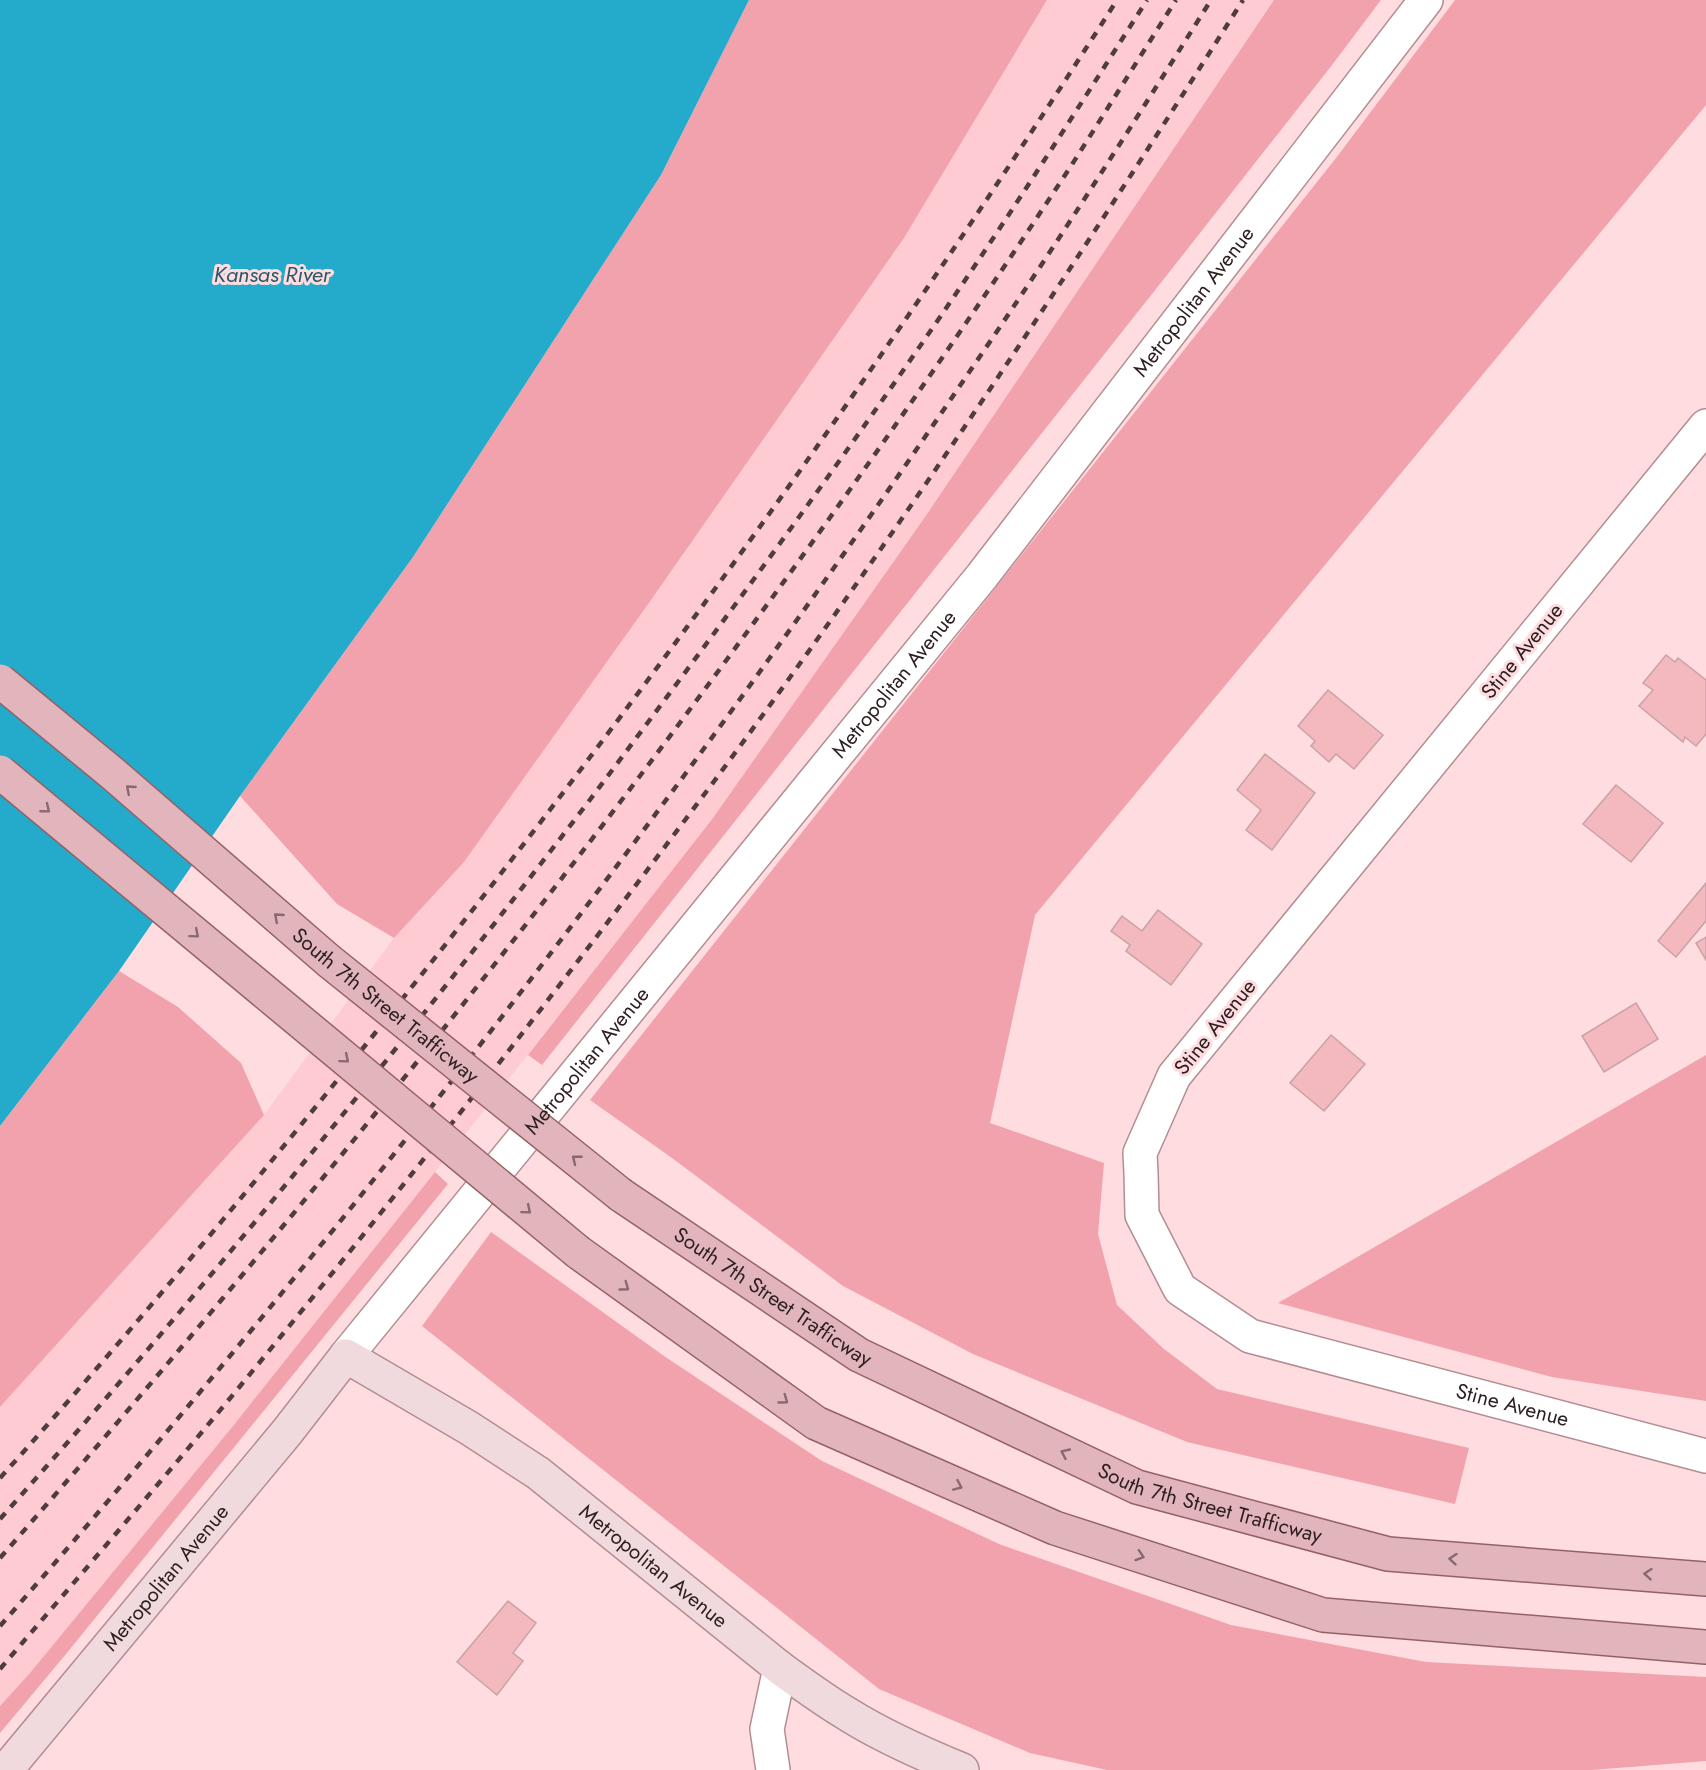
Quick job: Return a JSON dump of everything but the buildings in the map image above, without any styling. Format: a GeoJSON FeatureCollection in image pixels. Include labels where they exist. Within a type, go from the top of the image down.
{"type":"FeatureCollection","features":[{"type":"Feature","properties":{"kind":"main road","name":"South 7th Street Trafficway"},"geometry":{"type":"LineString","coordinates":[[0,681],[121,781],[329,961],[621,1196],[860,1355],[1137,1487],[1388,1554],[1706,1579]]}},
{"type":"Feature","properties":{"kind":"main road"},"geometry":{"type":"LineString","coordinates":[[0,772],[578,1252],[816,1423],[1055,1528],[1323,1615],[1706,1647]]}},
{"type":"Feature","properties":{"kind":"main road","name":"Metropolitan Avenue"},"geometry":{"type":"LineString","coordinates":[[6,1770],[287,1432],[346,1356],[469,1428],[538,1473],[780,1668],[850,1716],[914,1750],[962,1770]]}},
{"type":"Feature","properties":{"kind":"street","name":"Metropolitan Avenue"},"geometry":{"type":"LineString","coordinates":[[346,1356],[982,576],[1426,0]]}},
{"type":"Feature","properties":{"kind":"street","name":"Stine Avenue"},"geometry":{"type":"LineString","coordinates":[[1706,426],[1174,1076],[1140,1153],[1142,1215],[1180,1289],[1250,1336],[1706,1456]]}},
{"type":"Feature","properties":{"kind":"street"},"geometry":{"type":"LineString","coordinates":[[772,1770],[767,1730],[780,1668]]}},
{"type":"Feature","properties":{"kind":"shaded area"},"geometry":{"type":"Polygon","coordinates":[[[749,0],[1047,0],[904,238],[651,600],[464,862],[394,938],[337,904],[240,796],[413,557],[661,175],[749,0]]]}},
{"type":"Feature","properties":{"kind":"shaded area"},"geometry":{"type":"Polygon","coordinates":[[[1047,0],[1274,0],[925,517],[713,819],[233,1426],[30,1673],[0,1706],[0,1407],[264,1115],[394,938],[464,862],[651,600],[904,238],[1047,0]]]}},
{"type":"Feature","properties":{"kind":"shaded area"},"geometry":{"type":"Polygon","coordinates":[[[1274,0],[1381,0],[1167,275],[542,1065],[528,1055],[713,818],[925,517],[1274,0]]]}},
{"type":"Feature","properties":{"kind":"shaded area"},"geometry":{"type":"Polygon","coordinates":[[[1455,0],[1706,0],[1706,105],[1035,915],[990,1123],[1104,1163],[1098,1234],[1117,1305],[1164,1349],[1217,1389],[1469,1448],[1455,1504],[1187,1442],[973,1354],[843,1286],[672,1158],[590,1100],[1336,158],[1455,0]]]}},
{"type":"Feature","properties":{"kind":"shaded area"},"geometry":{"type":"Polygon","coordinates":[[[119,971],[178,1007],[241,1063],[264,1115],[0,1407],[0,1126],[119,971]]]}},
{"type":"Feature","properties":{"kind":"shaded area"},"geometry":{"type":"Polygon","coordinates":[[[1706,1055],[1706,1401],[1552,1377],[1278,1303],[1706,1055]]]}},
{"type":"Feature","properties":{"kind":"shaded area"},"geometry":{"type":"Polygon","coordinates":[[[435,1172],[448,1184],[0,1733],[0,1706],[30,1673],[233,1426],[435,1172]]]}},
{"type":"Feature","properties":{"kind":"shaded area"},"geometry":{"type":"Polygon","coordinates":[[[491,1232],[664,1356],[822,1461],[999,1544],[1231,1625],[1426,1662],[1706,1677],[1706,1761],[1592,1770],[1107,1770],[1030,1753],[879,1689],[422,1326],[491,1232]]]}},
{"type":"Feature","properties":{"kind":"water","name":"Kansas River"},"geometry":{"type":"Polygon","coordinates":[[[0,0],[749,0],[661,175],[413,557],[240,796],[119,971],[0,1126],[0,0]]]}},
{"type":"Feature","properties":{"kind":"railway"},"geometry":{"type":"LineString","coordinates":[[0,1478],[156,1299],[308,1116],[407,993],[594,752],[686,629],[863,381],[1034,128],[1117,0]]}},
{"type":"Feature","properties":{"kind":"railway"},"geometry":{"type":"LineString","coordinates":[[0,1519],[77,1432],[301,1166],[447,984],[589,801],[886,395],[1011,211],[1147,0]]}},
{"type":"Feature","properties":{"kind":"railway"},"geometry":{"type":"LineString","coordinates":[[0,1558],[172,1359],[340,1157],[585,849],[769,602],[923,386],[1071,166],[1176,0]]}},
{"type":"Feature","properties":{"kind":"railway"},"geometry":{"type":"LineString","coordinates":[[0,1626],[130,1475],[383,1168],[626,854],[744,694],[972,368],[1064,231],[1211,0]]}},
{"type":"Feature","properties":{"kind":"railway"},"geometry":{"type":"LineString","coordinates":[[0,1669],[209,1424],[389,1203],[608,922],[715,780],[853,589],[986,395],[1243,0]]}}]}
